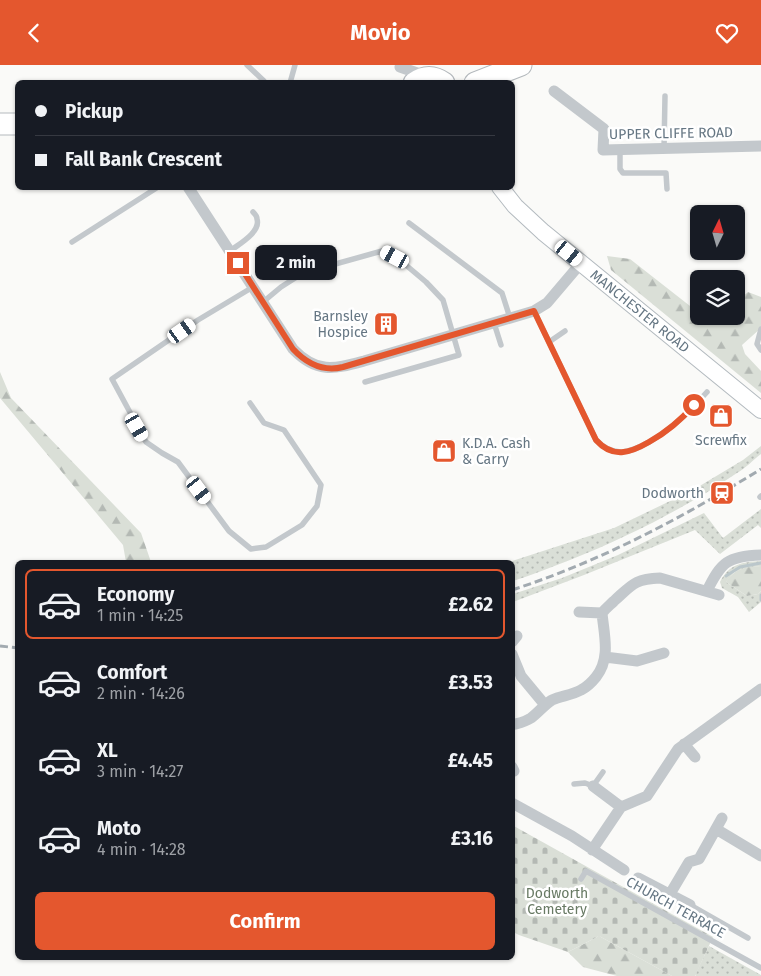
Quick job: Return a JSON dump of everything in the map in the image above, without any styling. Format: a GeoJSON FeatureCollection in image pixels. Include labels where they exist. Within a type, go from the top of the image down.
{"type":"FeatureCollection","features":[{"type":"Feature","properties":{"kind":"highway"},"geometry":{"type":"LineString","coordinates":[[480,80],[521,65]]}},
{"type":"Feature","properties":{"kind":"highway"},"geometry":{"type":"LineString","coordinates":[[0,124],[15,124]]}},
{"type":"Feature","properties":{"kind":"main road","name":"MANCHESTER ROAD"},"geometry":{"type":"LineString","coordinates":[[502,190],[515,206],[543,232],[761,410]]}},
{"type":"Feature","properties":{"kind":"street"},"geometry":{"type":"LineString","coordinates":[[399,66],[431,80]]}},
{"type":"Feature","properties":{"kind":"street"},"geometry":{"type":"LineString","coordinates":[[399,66],[405,80]]}},
{"type":"Feature","properties":{"kind":"street","name":"UPPER CLIFFE ROAD"},"geometry":{"type":"LineString","coordinates":[[554,91],[604,129],[603,151],[761,146]]}},
{"type":"Feature","properties":{"kind":"street"},"geometry":{"type":"LineString","coordinates":[[190,190],[293,349],[302,359],[309,363],[327,368],[343,367],[534,311],[547,303],[582,263]]}},
{"type":"Feature","properties":{"kind":"street"},"geometry":{"type":"LineString","coordinates":[[707,591],[720,567],[739,557],[761,555]]}},
{"type":"Feature","properties":{"kind":"street"},"geometry":{"type":"LineString","coordinates":[[579,612],[602,613],[630,585],[651,578],[660,578],[719,595]]}},
{"type":"Feature","properties":{"kind":"street"},"geometry":{"type":"LineString","coordinates":[[515,724],[531,718],[545,705],[558,697],[581,690],[598,675],[603,665],[606,645],[602,613]]}},
{"type":"Feature","properties":{"kind":"street"},"geometry":{"type":"LineString","coordinates":[[605,657],[637,661],[664,653]]}},
{"type":"Feature","properties":{"kind":"street"},"geometry":{"type":"LineString","coordinates":[[515,661],[521,676],[545,705]]}},
{"type":"Feature","properties":{"kind":"street"},"geometry":{"type":"LineString","coordinates":[[592,849],[621,807],[647,796],[675,753],[684,744],[761,689]]}},
{"type":"Feature","properties":{"kind":"street"},"geometry":{"type":"LineString","coordinates":[[684,744],[695,757]]}},
{"type":"Feature","properties":{"kind":"street"},"geometry":{"type":"LineString","coordinates":[[593,786],[621,807]]}},
{"type":"Feature","properties":{"kind":"street"},"geometry":{"type":"LineString","coordinates":[[515,805],[572,836],[624,869]]}},
{"type":"Feature","properties":{"kind":"street"},"geometry":{"type":"LineString","coordinates":[[670,895],[689,862],[699,859],[722,819]]}},
{"type":"Feature","properties":{"kind":"street"},"geometry":{"type":"LineString","coordinates":[[716,829],[761,855]]}},
{"type":"Feature","properties":{"kind":"street"},"geometry":{"type":"LineString","coordinates":[[638,878],[690,905]]}},
{"type":"Feature","properties":{"kind":"lane"},"geometry":{"type":"LineString","coordinates":[[247,65],[263,80]]}},
{"type":"Feature","properties":{"kind":"lane"},"geometry":{"type":"LineString","coordinates":[[291,80],[295,65]]}},
{"type":"Feature","properties":{"kind":"lane"},"geometry":{"type":"LineString","coordinates":[[664,149],[665,96]]}},
{"type":"Feature","properties":{"kind":"lane"},"geometry":{"type":"LineString","coordinates":[[620,150],[620,169],[624,173],[666,173],[666,189]]}},
{"type":"Feature","properties":{"kind":"lane"},"geometry":{"type":"LineString","coordinates":[[72,242],[153,190]]}},
{"type":"Feature","properties":{"kind":"lane"},"geometry":{"type":"LineString","coordinates":[[230,251],[252,235],[257,227],[258,219],[253,212]]}},
{"type":"Feature","properties":{"kind":"lane"},"geometry":{"type":"LineString","coordinates":[[409,223],[502,293],[510,318]]}},
{"type":"Feature","properties":{"kind":"lane"},"geometry":{"type":"LineString","coordinates":[[263,302],[280,287],[303,273],[382,251],[407,266],[442,300],[459,355],[365,382]]}},
{"type":"Feature","properties":{"kind":"lane"},"geometry":{"type":"LineString","coordinates":[[250,403],[264,423],[284,430],[321,485],[317,506],[302,525],[266,547],[250,549],[229,531],[178,462],[146,442],[112,379],[198,320],[253,287]]}},
{"type":"Feature","properties":{"kind":"lane"},"geometry":{"type":"LineString","coordinates":[[534,311],[596,440],[601,445],[615,452],[630,452],[663,434],[682,418],[707,392]]}},
{"type":"Feature","properties":{"kind":"lane"},"geometry":{"type":"LineString","coordinates":[[494,323],[501,345]]}},
{"type":"Feature","properties":{"kind":"lane"},"geometry":{"type":"LineString","coordinates":[[761,329],[757,344],[761,351]]}},
{"type":"Feature","properties":{"kind":"lane"},"geometry":{"type":"LineString","coordinates":[[549,342],[565,331]]}},
{"type":"Feature","properties":{"kind":"lane"},"geometry":{"type":"LineString","coordinates":[[574,784],[585,783],[593,786],[603,772]]}},
{"type":"Feature","properties":{"kind":"lane","name":"CHURCH TERRACE"},"geometry":{"type":"LineString","coordinates":[[582,879],[586,871],[761,968]]}},
{"type":"Feature","properties":{"kind":"lane"},"geometry":{"type":"LineString","coordinates":[[690,905],[748,939]]}},
{"type":"Feature","properties":{"kind":"green space"},"geometry":{"type":"Polygon","coordinates":[[[607,256],[630,259],[690,306],[690,325],[745,325],[745,294],[748,292],[761,297],[761,328],[742,345],[745,354],[761,371],[761,393],[611,270],[607,256]]]}},
{"type":"Feature","properties":{"kind":"green space"},"geometry":{"type":"Polygon","coordinates":[[[0,372],[11,398],[141,533],[150,560],[126,560],[123,545],[0,398],[0,372]]]}},
{"type":"Feature","properties":{"kind":"green space"},"geometry":{"type":"Polygon","coordinates":[[[761,446],[761,454],[743,469],[677,510],[635,532],[592,551],[515,580],[515,560],[614,528],[693,490],[743,460],[761,446]]]}},
{"type":"Feature","properties":{"kind":"green space"},"geometry":{"type":"Polygon","coordinates":[[[761,509],[761,528],[758,525],[720,554],[695,530],[515,601],[515,593],[562,578],[618,555],[704,513],[723,538],[761,509]]]}},
{"type":"Feature","properties":{"kind":"green space"},"geometry":{"type":"Polygon","coordinates":[[[761,561],[761,566],[745,568],[734,572],[726,582],[747,596],[758,594],[761,591],[761,602],[749,612],[738,597],[722,588],[720,582],[728,571],[737,565],[761,561]]]}},
{"type":"Feature","properties":{"kind":"green space"},"geometry":{"type":"Polygon","coordinates":[[[761,566],[761,591],[758,594],[747,596],[726,582],[729,577],[741,569],[761,566]]]}},
{"type":"Feature","properties":{"kind":"green space","name":"Dodworth Cemetery"},"geometry":{"type":"Polygon","coordinates":[[[515,827],[713,937],[695,976],[672,976],[599,936],[568,952],[515,933],[515,827]]]}},
{"type":"Feature","properties":{"kind":"green space"},"geometry":{"type":"Polygon","coordinates":[[[599,936],[672,976],[617,976],[583,967],[568,952],[599,936]]]}},
{"type":"Feature","properties":{"kind":"green space"},"geometry":{"type":"Polygon","coordinates":[[[709,946],[761,975],[761,976],[696,976],[709,946]]]}},
{"type":"Feature","properties":{"kind":"waterway"},"geometry":{"type":"LineString","coordinates":[[726,576],[740,567],[761,563]]}},
{"type":"Feature","properties":{"kind":"waterway"},"geometry":{"type":"LineString","coordinates":[[761,595],[761,600]]}},
{"type":"Feature","properties":{"kind":"railway"},"geometry":{"type":"LineString","coordinates":[[515,589],[577,566],[640,537],[701,505],[761,469]]}},
{"type":"Feature","properties":{"kind":"railway"},"geometry":{"type":"LineString","coordinates":[[0,646],[15,648]]}},
{"type":"Feature","properties":{"kind":"place","name":"Barnsley Hospice"},"geometry":{"type":"Point","coordinates":[386,324]}},
{"type":"Feature","properties":{"kind":"place","name":"Screwfix"},"geometry":{"type":"Point","coordinates":[721,416]}},
{"type":"Feature","properties":{"kind":"place","name":"K.D.A. Cash & Carry"},"geometry":{"type":"Point","coordinates":[444,451]}},
{"type":"Feature","properties":{"kind":"place","name":"Dodworth"},"geometry":{"type":"Point","coordinates":[722,493]}},
{"type":"Feature","properties":{"kind":"route"},"geometry":{"type":"LineString","coordinates":[[238,263],[293,349],[302,359],[318,366],[327,368],[343,367],[534,311],[596,440],[601,445],[615,452],[630,452],[637,449],[663,434],[694,405]]}}]}
